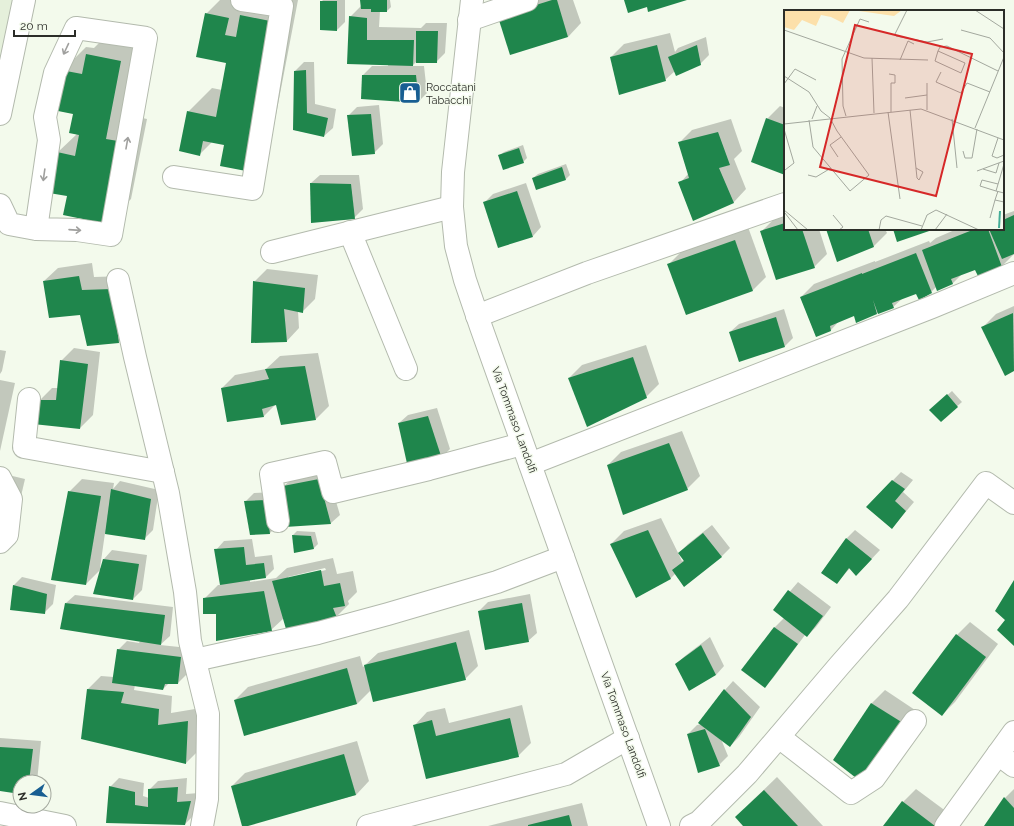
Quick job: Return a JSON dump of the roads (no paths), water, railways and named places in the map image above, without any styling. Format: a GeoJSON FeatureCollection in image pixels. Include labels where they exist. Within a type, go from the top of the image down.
{"type":"FeatureCollection","features":[{"type":"Feature","properties":{"kind":"street"},"geometry":{"type":"LineString","coordinates":[[0,114],[24,0]]}},
{"type":"Feature","properties":{"kind":"street"},"geometry":{"type":"LineString","coordinates":[[174,177],[252,189],[282,6],[242,0]]}},
{"type":"Feature","properties":{"kind":"street"},"geometry":{"type":"LineString","coordinates":[[470,10],[527,0]]}},
{"type":"Feature","properties":{"kind":"street","name":"Via Tommaso Landolfi"},"geometry":{"type":"LineString","coordinates":[[470,10],[453,172],[452,207],[456,246],[477,316],[659,826]]}},
{"type":"Feature","properties":{"kind":"street"},"geometry":{"type":"LineString","coordinates":[[0,205],[9,224],[36,229],[77,230],[111,235],[146,38],[76,28],[55,73],[45,117],[49,140],[36,229]]}},
{"type":"Feature","properties":{"kind":"street"},"geometry":{"type":"LineString","coordinates":[[477,316],[588,274],[784,204]]}},
{"type":"Feature","properties":{"kind":"street"},"geometry":{"type":"LineString","coordinates":[[272,252],[452,207]]}},
{"type":"Feature","properties":{"kind":"street"},"geometry":{"type":"LineString","coordinates":[[350,232],[406,369]]}},
{"type":"Feature","properties":{"kind":"street"},"geometry":{"type":"LineString","coordinates":[[530,464],[932,307],[1014,273]]}},
{"type":"Feature","properties":{"kind":"street"},"geometry":{"type":"LineString","coordinates":[[118,280],[168,493],[185,592],[190,641],[208,714],[207,799],[202,826]]}},
{"type":"Feature","properties":{"kind":"street"},"geometry":{"type":"LineString","coordinates":[[29,399],[24,447],[163,472]]}},
{"type":"Feature","properties":{"kind":"street"},"geometry":{"type":"LineString","coordinates":[[278,521],[271,474],[325,462],[333,492],[429,469],[522,444]]}},
{"type":"Feature","properties":{"kind":"street"},"geometry":{"type":"LineString","coordinates":[[0,478],[10,499],[7,535],[0,542]]}},
{"type":"Feature","properties":{"kind":"street"},"geometry":{"type":"LineString","coordinates":[[691,826],[699,822],[747,774],[898,599],[986,483],[1014,504]]}},
{"type":"Feature","properties":{"kind":"street"},"geometry":{"type":"LineString","coordinates":[[195,660],[318,633],[388,614],[496,582],[563,557]]}},
{"type":"Feature","properties":{"kind":"street"},"geometry":{"type":"LineString","coordinates":[[779,737],[851,793],[874,778],[914,721]]}},
{"type":"Feature","properties":{"kind":"street"},"geometry":{"type":"LineString","coordinates":[[946,826],[1006,760],[1014,732]]}},
{"type":"Feature","properties":{"kind":"street"},"geometry":{"type":"LineString","coordinates":[[368,826],[566,774],[628,738]]}},
{"type":"Feature","properties":{"kind":"street"},"geometry":{"type":"LineString","coordinates":[[0,813],[64,826]]}},
{"type":"Feature","properties":{"kind":"place","name":"Roccatani Tabacchi"},"geometry":{"type":"Point","coordinates":[410,93]}}]}
